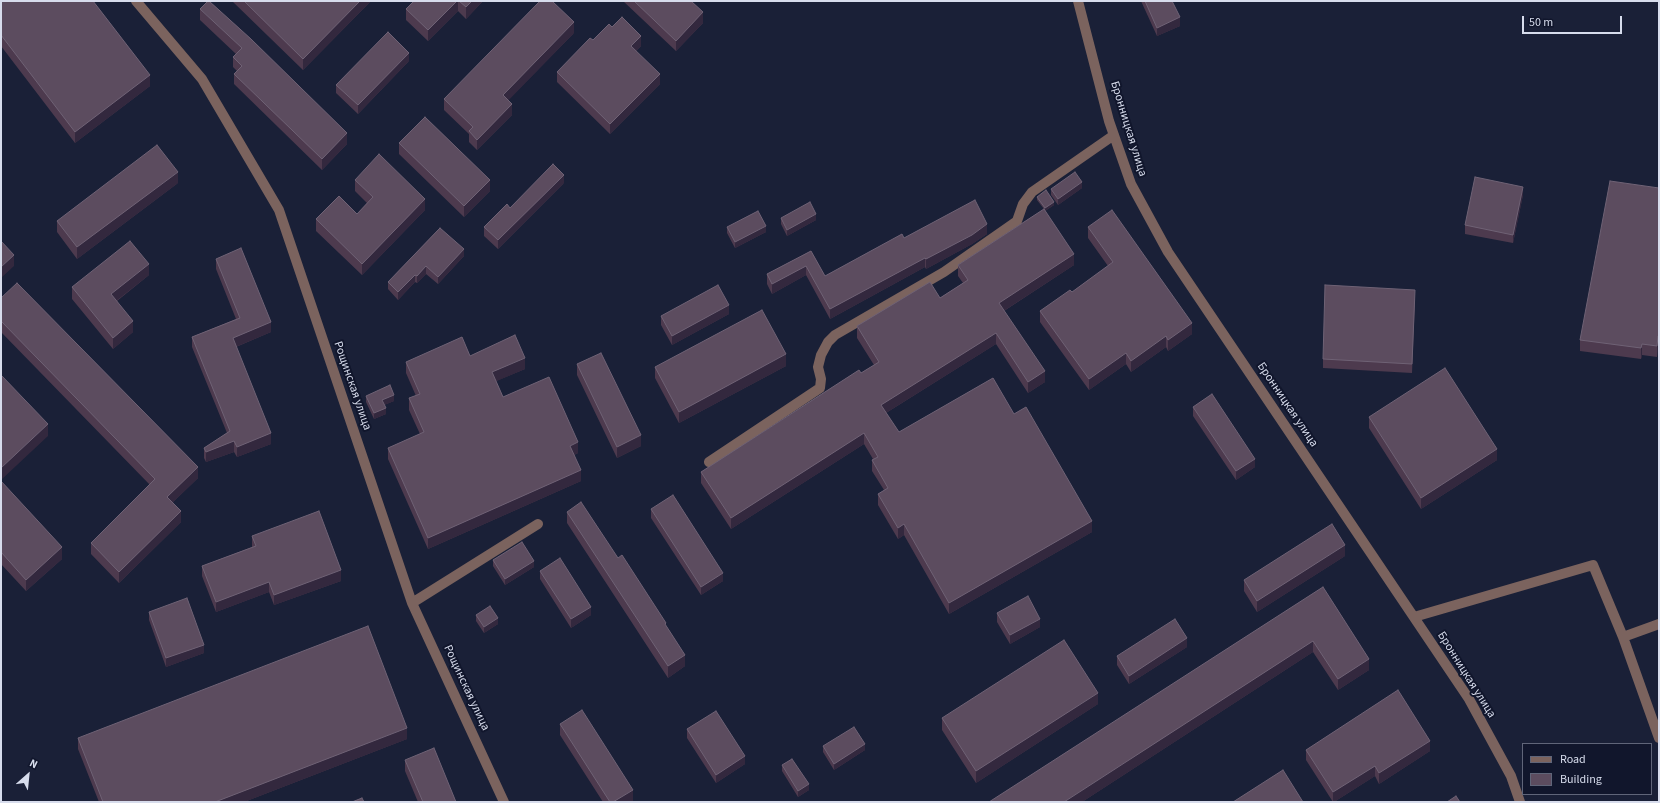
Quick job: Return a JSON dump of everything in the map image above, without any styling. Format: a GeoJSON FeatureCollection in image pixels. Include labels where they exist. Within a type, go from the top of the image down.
{"type":"FeatureCollection","features":[{"type":"Feature","properties":{"kind":"street","name":"Рощинская улица"},"geometry":{"type":"LineString","coordinates":[[136,1],[202,79],[279,210],[412,603],[504,802]]}},
{"type":"Feature","properties":{"kind":"street","name":"Бронницкая улица"},"geometry":{"type":"LineString","coordinates":[[1078,1],[1114,134],[1131,184],[1168,252],[1469,699],[1511,776],[1520,802]]}},
{"type":"Feature","properties":{"kind":"street"},"geometry":{"type":"LineString","coordinates":[[708,462],[820,388],[821,379],[818,367],[821,355],[828,342],[835,335],[944,272],[1017,221],[1023,204],[1032,192],[1114,134]]}},
{"type":"Feature","properties":{"kind":"street"},"geometry":{"type":"LineString","coordinates":[[412,603],[538,524]]}},
{"type":"Feature","properties":{"kind":"street"},"geometry":{"type":"LineString","coordinates":[[1414,617],[1593,565],[1623,637],[1659,738]]}},
{"type":"Feature","properties":{"kind":"street"},"geometry":{"type":"LineString","coordinates":[[1623,637],[1659,624]]}},
{"type":"Feature","properties":{"kind":"building"},"geometry":{"type":"Polygon","coordinates":[[[1,1],[93,1],[150,75],[75,132],[1,35],[1,1]]]}},
{"type":"Feature","properties":{"kind":"building"},"geometry":{"type":"Polygon","coordinates":[[[208,1],[251,39],[347,133],[322,159],[234,74],[242,66],[233,57],[242,48],[200,9],[208,1]]]}},
{"type":"Feature","properties":{"kind":"building"},"geometry":{"type":"Polygon","coordinates":[[[244,1],[360,1],[303,59],[244,1]]]}},
{"type":"Feature","properties":{"kind":"building"},"geometry":{"type":"Polygon","coordinates":[[[414,1],[457,1],[428,30],[406,9],[414,1]]]}},
{"type":"Feature","properties":{"kind":"building"},"geometry":{"type":"Polygon","coordinates":[[[459,1],[472,1],[466,7],[459,1]]]}},
{"type":"Feature","properties":{"kind":"building"},"geometry":{"type":"Polygon","coordinates":[[[540,1],[552,1],[574,22],[503,95],[512,104],[477,140],[469,131],[473,127],[444,99],[540,1]]]}},
{"type":"Feature","properties":{"kind":"building"},"geometry":{"type":"Polygon","coordinates":[[[634,1],[691,1],[703,12],[676,41],[634,1]]]}},
{"type":"Feature","properties":{"kind":"building"},"geometry":{"type":"Polygon","coordinates":[[[1145,1],[1172,1],[1180,17],[1157,28],[1145,1]]]}},
{"type":"Feature","properties":{"kind":"building"},"geometry":{"type":"Polygon","coordinates":[[[622,17],[641,36],[631,46],[660,74],[610,124],[557,72],[590,38],[593,40],[609,24],[612,27],[622,17]]]}},
{"type":"Feature","properties":{"kind":"building"},"geometry":{"type":"Polygon","coordinates":[[[388,32],[409,53],[358,105],[336,85],[388,32]]]}},
{"type":"Feature","properties":{"kind":"building"},"geometry":{"type":"Polygon","coordinates":[[[425,117],[490,180],[464,206],[399,143],[425,117]]]}},
{"type":"Feature","properties":{"kind":"building"},"geometry":{"type":"Polygon","coordinates":[[[157,145],[178,172],[77,247],[57,221],[157,145]]]}},
{"type":"Feature","properties":{"kind":"building"},"geometry":{"type":"Polygon","coordinates":[[[379,154],[425,199],[362,264],[316,219],[339,196],[357,214],[373,197],[355,180],[379,154]]]}},
{"type":"Feature","properties":{"kind":"building"},"geometry":{"type":"Polygon","coordinates":[[[553,164],[564,175],[498,240],[484,227],[507,204],[510,208],[553,164]]]}},
{"type":"Feature","properties":{"kind":"building"},"geometry":{"type":"Polygon","coordinates":[[[1075,172],[1082,182],[1058,199],[1051,189],[1075,172]]]}},
{"type":"Feature","properties":{"kind":"building"},"geometry":{"type":"Polygon","coordinates":[[[1475,177],[1523,187],[1513,235],[1465,225],[1475,177]]]}},
{"type":"Feature","properties":{"kind":"building"},"geometry":{"type":"Polygon","coordinates":[[[1610,181],[1659,188],[1659,336],[1657,346],[1642,344],[1641,348],[1580,340],[1610,181]]]}},
{"type":"Feature","properties":{"kind":"building"},"geometry":{"type":"Polygon","coordinates":[[[1046,190],[1054,202],[1045,208],[1037,197],[1046,190]]]}},
{"type":"Feature","properties":{"kind":"building"},"geometry":{"type":"Polygon","coordinates":[[[975,200],[987,224],[972,235],[926,259],[925,258],[830,309],[806,266],[772,284],[767,274],[811,251],[825,276],[902,234],[904,238],[975,200]]]}},
{"type":"Feature","properties":{"kind":"building"},"geometry":{"type":"Polygon","coordinates":[[[810,202],[816,214],[787,230],[781,218],[810,202]]]}},
{"type":"Feature","properties":{"kind":"building"},"geometry":{"type":"Polygon","coordinates":[[[1044,209],[1074,254],[999,303],[1045,371],[1028,382],[996,333],[881,405],[899,432],[993,378],[1014,414],[1026,407],[1092,521],[949,603],[904,524],[898,528],[878,494],[888,488],[872,460],[878,457],[864,433],[731,518],[701,472],[859,370],[861,373],[879,362],[857,326],[930,282],[940,298],[968,280],[958,265],[1044,209]]]}},
{"type":"Feature","properties":{"kind":"building"},"geometry":{"type":"Polygon","coordinates":[[[1112,210],[1192,323],[1168,340],[1166,336],[1131,361],[1126,353],[1089,379],[1040,311],[1070,290],[1072,292],[1113,262],[1088,227],[1112,210]]]}},
{"type":"Feature","properties":{"kind":"building"},"geometry":{"type":"Polygon","coordinates":[[[758,211],[766,226],[735,242],[727,227],[758,211]]]}},
{"type":"Feature","properties":{"kind":"building"},"geometry":{"type":"Polygon","coordinates":[[[440,228],[464,249],[438,277],[426,266],[417,276],[415,275],[398,292],[388,282],[440,228]]]}},
{"type":"Feature","properties":{"kind":"building"},"geometry":{"type":"Polygon","coordinates":[[[1,241],[14,255],[1,267],[1,241]]]}},
{"type":"Feature","properties":{"kind":"building"},"geometry":{"type":"Polygon","coordinates":[[[130,241],[149,264],[111,294],[133,321],[113,338],[72,287],[130,241]]]}},
{"type":"Feature","properties":{"kind":"building"},"geometry":{"type":"Polygon","coordinates":[[[241,248],[271,322],[233,338],[271,433],[237,447],[234,441],[206,452],[204,448],[230,431],[192,337],[240,318],[216,259],[241,248]]]}},
{"type":"Feature","properties":{"kind":"building"},"geometry":{"type":"Polygon","coordinates":[[[17,283],[198,467],[167,497],[181,511],[119,572],[91,543],[155,479],[1,321],[1,298],[17,283]]]}},
{"type":"Feature","properties":{"kind":"building"},"geometry":{"type":"Polygon","coordinates":[[[718,285],[729,305],[672,336],[661,316],[718,285]]]}},
{"type":"Feature","properties":{"kind":"building"},"geometry":{"type":"Polygon","coordinates":[[[1325,285],[1415,290],[1412,364],[1323,359],[1325,285]]]}},
{"type":"Feature","properties":{"kind":"building"},"geometry":{"type":"Polygon","coordinates":[[[762,310],[786,354],[679,412],[655,367],[762,310]]]}},
{"type":"Feature","properties":{"kind":"building"},"geometry":{"type":"Polygon","coordinates":[[[515,335],[525,358],[492,372],[503,397],[549,377],[578,442],[570,446],[581,470],[428,538],[388,448],[424,432],[409,398],[420,394],[406,362],[462,337],[470,356],[515,335]]]}},
{"type":"Feature","properties":{"kind":"building"},"geometry":{"type":"Polygon","coordinates":[[[601,353],[641,435],[617,447],[577,364],[601,353]]]}},
{"type":"Feature","properties":{"kind":"building"},"geometry":{"type":"Polygon","coordinates":[[[1445,368],[1497,449],[1421,498],[1369,417],[1445,368]]]}},
{"type":"Feature","properties":{"kind":"building"},"geometry":{"type":"Polygon","coordinates":[[[1,375],[48,424],[1,468],[1,375]]]}},
{"type":"Feature","properties":{"kind":"building"},"geometry":{"type":"Polygon","coordinates":[[[390,385],[394,395],[382,400],[386,408],[374,413],[366,396],[390,385]]]}},
{"type":"Feature","properties":{"kind":"building"},"geometry":{"type":"Polygon","coordinates":[[[1212,394],[1255,459],[1236,471],[1193,407],[1212,394]]]}},
{"type":"Feature","properties":{"kind":"building"},"geometry":{"type":"Polygon","coordinates":[[[1,481],[62,547],[26,580],[1,552],[1,481]]]}},
{"type":"Feature","properties":{"kind":"building"},"geometry":{"type":"Polygon","coordinates":[[[673,495],[723,573],[701,587],[651,509],[673,495]]]}},
{"type":"Feature","properties":{"kind":"building"},"geometry":{"type":"Polygon","coordinates":[[[581,502],[618,558],[622,555],[685,655],[668,666],[567,512],[581,502]]]}},
{"type":"Feature","properties":{"kind":"building"},"geometry":{"type":"Polygon","coordinates":[[[319,511],[341,570],[274,595],[269,582],[216,602],[202,566],[256,546],[252,536],[319,511]]]}},
{"type":"Feature","properties":{"kind":"building"},"geometry":{"type":"Polygon","coordinates":[[[1332,524],[1345,545],[1257,601],[1244,580],[1332,524]]]}},
{"type":"Feature","properties":{"kind":"building"},"geometry":{"type":"Polygon","coordinates":[[[522,542],[534,561],[505,579],[493,560],[522,542]]]}},
{"type":"Feature","properties":{"kind":"building"},"geometry":{"type":"Polygon","coordinates":[[[560,558],[591,607],[571,619],[540,571],[560,558]]]}},
{"type":"Feature","properties":{"kind":"building"},"geometry":{"type":"Polygon","coordinates":[[[1323,587],[1369,659],[1338,679],[1313,641],[1064,802],[989,802],[1323,587]]]}},
{"type":"Feature","properties":{"kind":"building"},"geometry":{"type":"Polygon","coordinates":[[[1028,596],[1040,619],[1010,635],[997,613],[1028,596]]]}},
{"type":"Feature","properties":{"kind":"building"},"geometry":{"type":"Polygon","coordinates":[[[187,598],[204,645],[166,658],[149,612],[187,598]]]}},
{"type":"Feature","properties":{"kind":"building"},"geometry":{"type":"Polygon","coordinates":[[[490,606],[498,618],[484,627],[476,615],[490,606]]]}},
{"type":"Feature","properties":{"kind":"building"},"geometry":{"type":"Polygon","coordinates":[[[1175,619],[1187,638],[1129,676],[1117,656],[1175,619]]]}},
{"type":"Feature","properties":{"kind":"building"},"geometry":{"type":"Polygon","coordinates":[[[368,626],[407,728],[215,802],[103,802],[78,738],[368,626]]]}},
{"type":"Feature","properties":{"kind":"building"},"geometry":{"type":"Polygon","coordinates":[[[1064,640],[1098,693],[976,771],[942,718],[1064,640]]]}},
{"type":"Feature","properties":{"kind":"building"},"geometry":{"type":"Polygon","coordinates":[[[1398,690],[1430,741],[1379,773],[1375,766],[1333,792],[1306,750],[1398,690]]]}},
{"type":"Feature","properties":{"kind":"building"},"geometry":{"type":"Polygon","coordinates":[[[582,710],[633,790],[613,802],[610,802],[560,724],[582,710]]]}},
{"type":"Feature","properties":{"kind":"building"},"geometry":{"type":"Polygon","coordinates":[[[716,711],[745,756],[716,775],[687,729],[716,711]]]}},
{"type":"Feature","properties":{"kind":"building"},"geometry":{"type":"Polygon","coordinates":[[[854,727],[865,744],[834,764],[823,746],[854,727]]]}},
{"type":"Feature","properties":{"kind":"building"},"geometry":{"type":"Polygon","coordinates":[[[434,748],[456,802],[423,802],[405,760],[434,748]]]}},
{"type":"Feature","properties":{"kind":"building"},"geometry":{"type":"Polygon","coordinates":[[[792,759],[809,784],[798,791],[782,765],[792,759]]]}},
{"type":"Feature","properties":{"kind":"building"},"geometry":{"type":"Polygon","coordinates":[[[1283,770],[1303,802],[1233,802],[1283,770]]]}},
{"type":"Feature","properties":{"kind":"building"},"geometry":{"type":"Polygon","coordinates":[[[1456,796],[1460,802],[1447,802],[1456,796]]]}},
{"type":"Feature","properties":{"kind":"building"},"geometry":{"type":"Polygon","coordinates":[[[362,798],[364,802],[352,802],[362,798]]]}}]}
